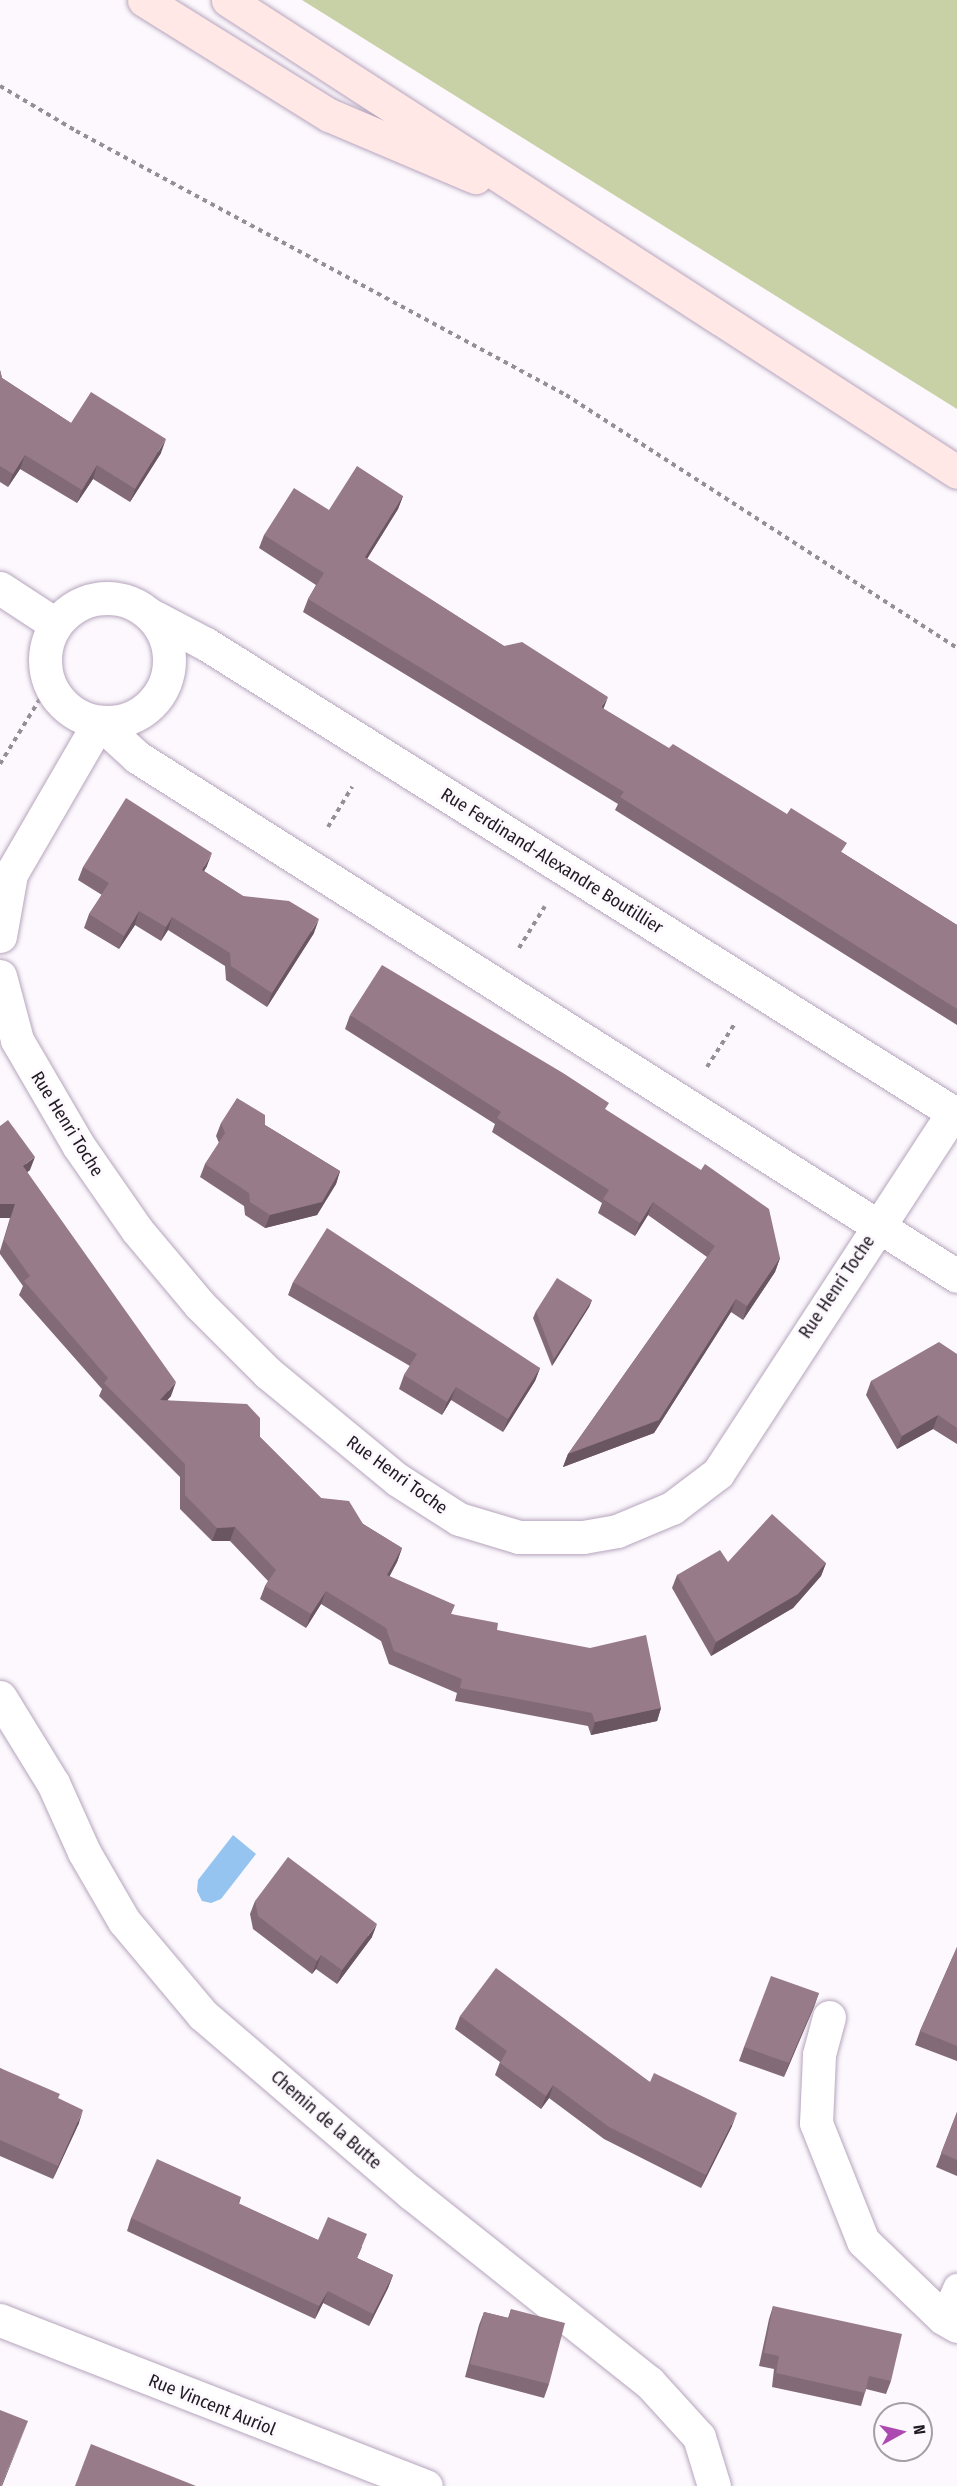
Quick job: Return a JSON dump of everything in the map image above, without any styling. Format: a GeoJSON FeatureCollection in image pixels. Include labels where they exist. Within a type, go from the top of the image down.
{"type":"FeatureCollection","features":[{"type":"Feature","properties":{"kind":"main road"},"geometry":{"type":"LineString","coordinates":[[144,0],[329,115],[562,214]]}},
{"type":"Feature","properties":{"kind":"main road"},"geometry":{"type":"LineString","coordinates":[[228,0],[562,214],[957,472]]}},
{"type":"Feature","properties":{"kind":"street"},"geometry":{"type":"LineString","coordinates":[[0,588],[55,624]]}},
{"type":"Feature","properties":{"kind":"street"},"geometry":{"type":"LineString","coordinates":[[99,722],[134,716],[152,703],[164,685],[168,648],[161,629],[149,614],[127,601],[102,597],[76,605],[55,624],[44,654],[49,684],[70,710],[99,722],[137,757],[957,1276]]}},
{"type":"Feature","properties":{"kind":"street","name":"Rue Ferdinand-Alexandre Boutillier"},"geometry":{"type":"LineString","coordinates":[[149,614],[206,644],[955,1114],[879,1226]]}},
{"type":"Feature","properties":{"kind":"street"},"geometry":{"type":"LineString","coordinates":[[0,936],[11,874],[99,722]]}},
{"type":"Feature","properties":{"kind":"street","name":"Rue Henri Toche"},"geometry":{"type":"LineString","coordinates":[[0,976],[17,1041],[78,1145],[137,1230],[201,1305],[268,1373],[398,1480],[459,1519],[519,1537],[584,1537],[617,1531],[648,1520],[694,1493],[724,1463],[777,1376],[879,1226]]}},
{"type":"Feature","properties":{"kind":"street","name":"Chemin de la Butte"},"geometry":{"type":"LineString","coordinates":[[0,1697],[53,1783],[84,1852],[124,1921],[203,2015],[411,2193],[649,2382],[699,2438],[714,2486]]}},
{"type":"Feature","properties":{"kind":"street"},"geometry":{"type":"LineString","coordinates":[[829,2017],[819,2055],[816,2123],[863,2241],[950,2322]]}},
{"type":"Feature","properties":{"kind":"street","name":"Rue Vincent Auriol"},"geometry":{"type":"LineString","coordinates":[[0,2320],[426,2486]]}},
{"type":"Feature","properties":{"kind":"lane"},"geometry":{"type":"LineString","coordinates":[[950,2322],[957,2287]]}},
{"type":"Feature","properties":{"kind":"path"},"geometry":{"type":"LineString","coordinates":[[0,86],[76,131],[566,395],[957,648]]}},
{"type":"Feature","properties":{"kind":"path"},"geometry":{"type":"LineString","coordinates":[[0,764],[49,684]]}},
{"type":"Feature","properties":{"kind":"path"},"geometry":{"type":"LineString","coordinates":[[305,863],[376,751]]}},
{"type":"Feature","properties":{"kind":"path"},"geometry":{"type":"LineString","coordinates":[[498,985],[566,870]]}},
{"type":"Feature","properties":{"kind":"path"},"geometry":{"type":"LineString","coordinates":[[684,1104],[758,990]]}},
{"type":"Feature","properties":{"kind":"green space"},"geometry":{"type":"Polygon","coordinates":[[[302,0],[957,0],[957,409],[302,0]]]}},
{"type":"Feature","properties":{"kind":"water"},"geometry":{"type":"Polygon","coordinates":[[[233,1835],[256,1854],[221,1899],[211,1903],[202,1901],[197,1891],[198,1880],[233,1835]]]}},
{"type":"Feature","properties":{"kind":"building"},"geometry":{"type":"Polygon","coordinates":[[[0,370],[2,378],[71,423],[91,392],[166,439],[135,489],[97,465],[82,490],[25,455],[13,474],[0,466],[0,370]]]}},
{"type":"Feature","properties":{"kind":"building"},"geometry":{"type":"Polygon","coordinates":[[[357,466],[403,496],[365,557],[504,646],[522,642],[608,697],[601,707],[669,748],[673,744],[787,814],[791,808],[847,843],[841,852],[957,925],[957,1009],[620,797],[624,792],[308,599],[324,573],[264,535],[294,488],[329,510],[357,466]]]}},
{"type":"Feature","properties":{"kind":"building"},"geometry":{"type":"Polygon","coordinates":[[[126,798],[212,853],[202,870],[243,896],[289,901],[319,919],[272,993],[231,966],[230,953],[172,917],[166,927],[139,911],[124,936],[89,914],[109,883],[83,867],[126,798]]]}},
{"type":"Feature","properties":{"kind":"building"},"geometry":{"type":"Polygon","coordinates":[[[382,965],[563,1073],[609,1103],[605,1109],[701,1170],[705,1164],[769,1209],[780,1258],[747,1306],[736,1299],[659,1420],[568,1454],[715,1246],[653,1202],[640,1223],[603,1199],[609,1190],[497,1118],[501,1112],[350,1015],[382,965]]]}},
{"type":"Feature","properties":{"kind":"building"},"geometry":{"type":"Polygon","coordinates":[[[237,1098],[265,1115],[265,1125],[340,1171],[322,1202],[270,1215],[250,1202],[249,1193],[205,1164],[225,1133],[221,1123],[237,1098]]]}},
{"type":"Feature","properties":{"kind":"building"},"geometry":{"type":"Polygon","coordinates":[[[8,1120],[35,1157],[23,1166],[176,1382],[160,1400],[247,1404],[260,1418],[260,1437],[321,1498],[349,1501],[363,1524],[402,1548],[387,1575],[455,1605],[451,1614],[498,1623],[497,1630],[590,1648],[646,1635],[661,1708],[595,1722],[592,1713],[460,1688],[462,1679],[394,1651],[386,1628],[326,1591],[311,1614],[265,1586],[276,1570],[235,1527],[217,1528],[185,1495],[185,1464],[104,1383],[108,1378],[24,1281],[30,1276],[4,1240],[15,1204],[0,1204],[0,1126],[8,1120]]]}},
{"type":"Feature","properties":{"kind":"building"},"geometry":{"type":"Polygon","coordinates":[[[327,1228],[540,1368],[508,1419],[456,1387],[447,1402],[404,1375],[417,1354],[293,1282],[327,1228]]]}},
{"type":"Feature","properties":{"kind":"building"},"geometry":{"type":"Polygon","coordinates":[[[557,1278],[592,1300],[554,1359],[536,1311],[557,1278]]]}},
{"type":"Feature","properties":{"kind":"building"},"geometry":{"type":"Polygon","coordinates":[[[939,1342],[957,1354],[957,1428],[938,1415],[902,1436],[871,1381],[939,1342]]]}},
{"type":"Feature","properties":{"kind":"building"},"geometry":{"type":"Polygon","coordinates":[[[772,1514],[826,1563],[798,1594],[716,1642],[677,1575],[720,1550],[728,1562],[772,1514]]]}},
{"type":"Feature","properties":{"kind":"building"},"geometry":{"type":"Polygon","coordinates":[[[288,1857],[377,1924],[342,1970],[321,1955],[317,1961],[258,1916],[255,1901],[288,1857]]]}},
{"type":"Feature","properties":{"kind":"building"},"geometry":{"type":"Polygon","coordinates":[[[957,1947],[957,2046],[920,2031],[957,1947]]]}},
{"type":"Feature","properties":{"kind":"building"},"geometry":{"type":"Polygon","coordinates":[[[496,1968],[650,2082],[654,2073],[737,2113],[706,2175],[609,2127],[553,2085],[546,2096],[500,2063],[507,2051],[460,2016],[496,1968]]]}},
{"type":"Feature","properties":{"kind":"building"},"geometry":{"type":"Polygon","coordinates":[[[771,1976],[819,1993],[789,2063],[744,2047],[771,1976]]]}},
{"type":"Feature","properties":{"kind":"building"},"geometry":{"type":"Polygon","coordinates":[[[0,2068],[60,2094],[58,2098],[83,2110],[58,2166],[0,2140],[0,2068]]]}},
{"type":"Feature","properties":{"kind":"building"},"geometry":{"type":"Polygon","coordinates":[[[957,2112],[957,2160],[941,2153],[957,2112]]]}},
{"type":"Feature","properties":{"kind":"building"},"geometry":{"type":"Polygon","coordinates":[[[157,2159],[241,2197],[238,2203],[318,2240],[328,2217],[367,2234],[357,2258],[393,2275],[373,2314],[328,2291],[319,2306],[131,2218],[157,2159]]]}},
{"type":"Feature","properties":{"kind":"building"},"geometry":{"type":"Polygon","coordinates":[[[773,2306],[902,2334],[891,2381],[869,2376],[865,2393],[776,2373],[779,2356],[764,2353],[773,2306]]]}},
{"type":"Feature","properties":{"kind":"building"},"geometry":{"type":"Polygon","coordinates":[[[511,2309],[565,2323],[549,2384],[470,2364],[484,2312],[509,2318],[511,2309]]]}},
{"type":"Feature","properties":{"kind":"building"},"geometry":{"type":"Polygon","coordinates":[[[0,2410],[28,2421],[1,2486],[0,2486],[0,2410]]]}},
{"type":"Feature","properties":{"kind":"building"},"geometry":{"type":"Polygon","coordinates":[[[91,2444],[196,2486],[75,2486],[91,2444]]]}}]}
